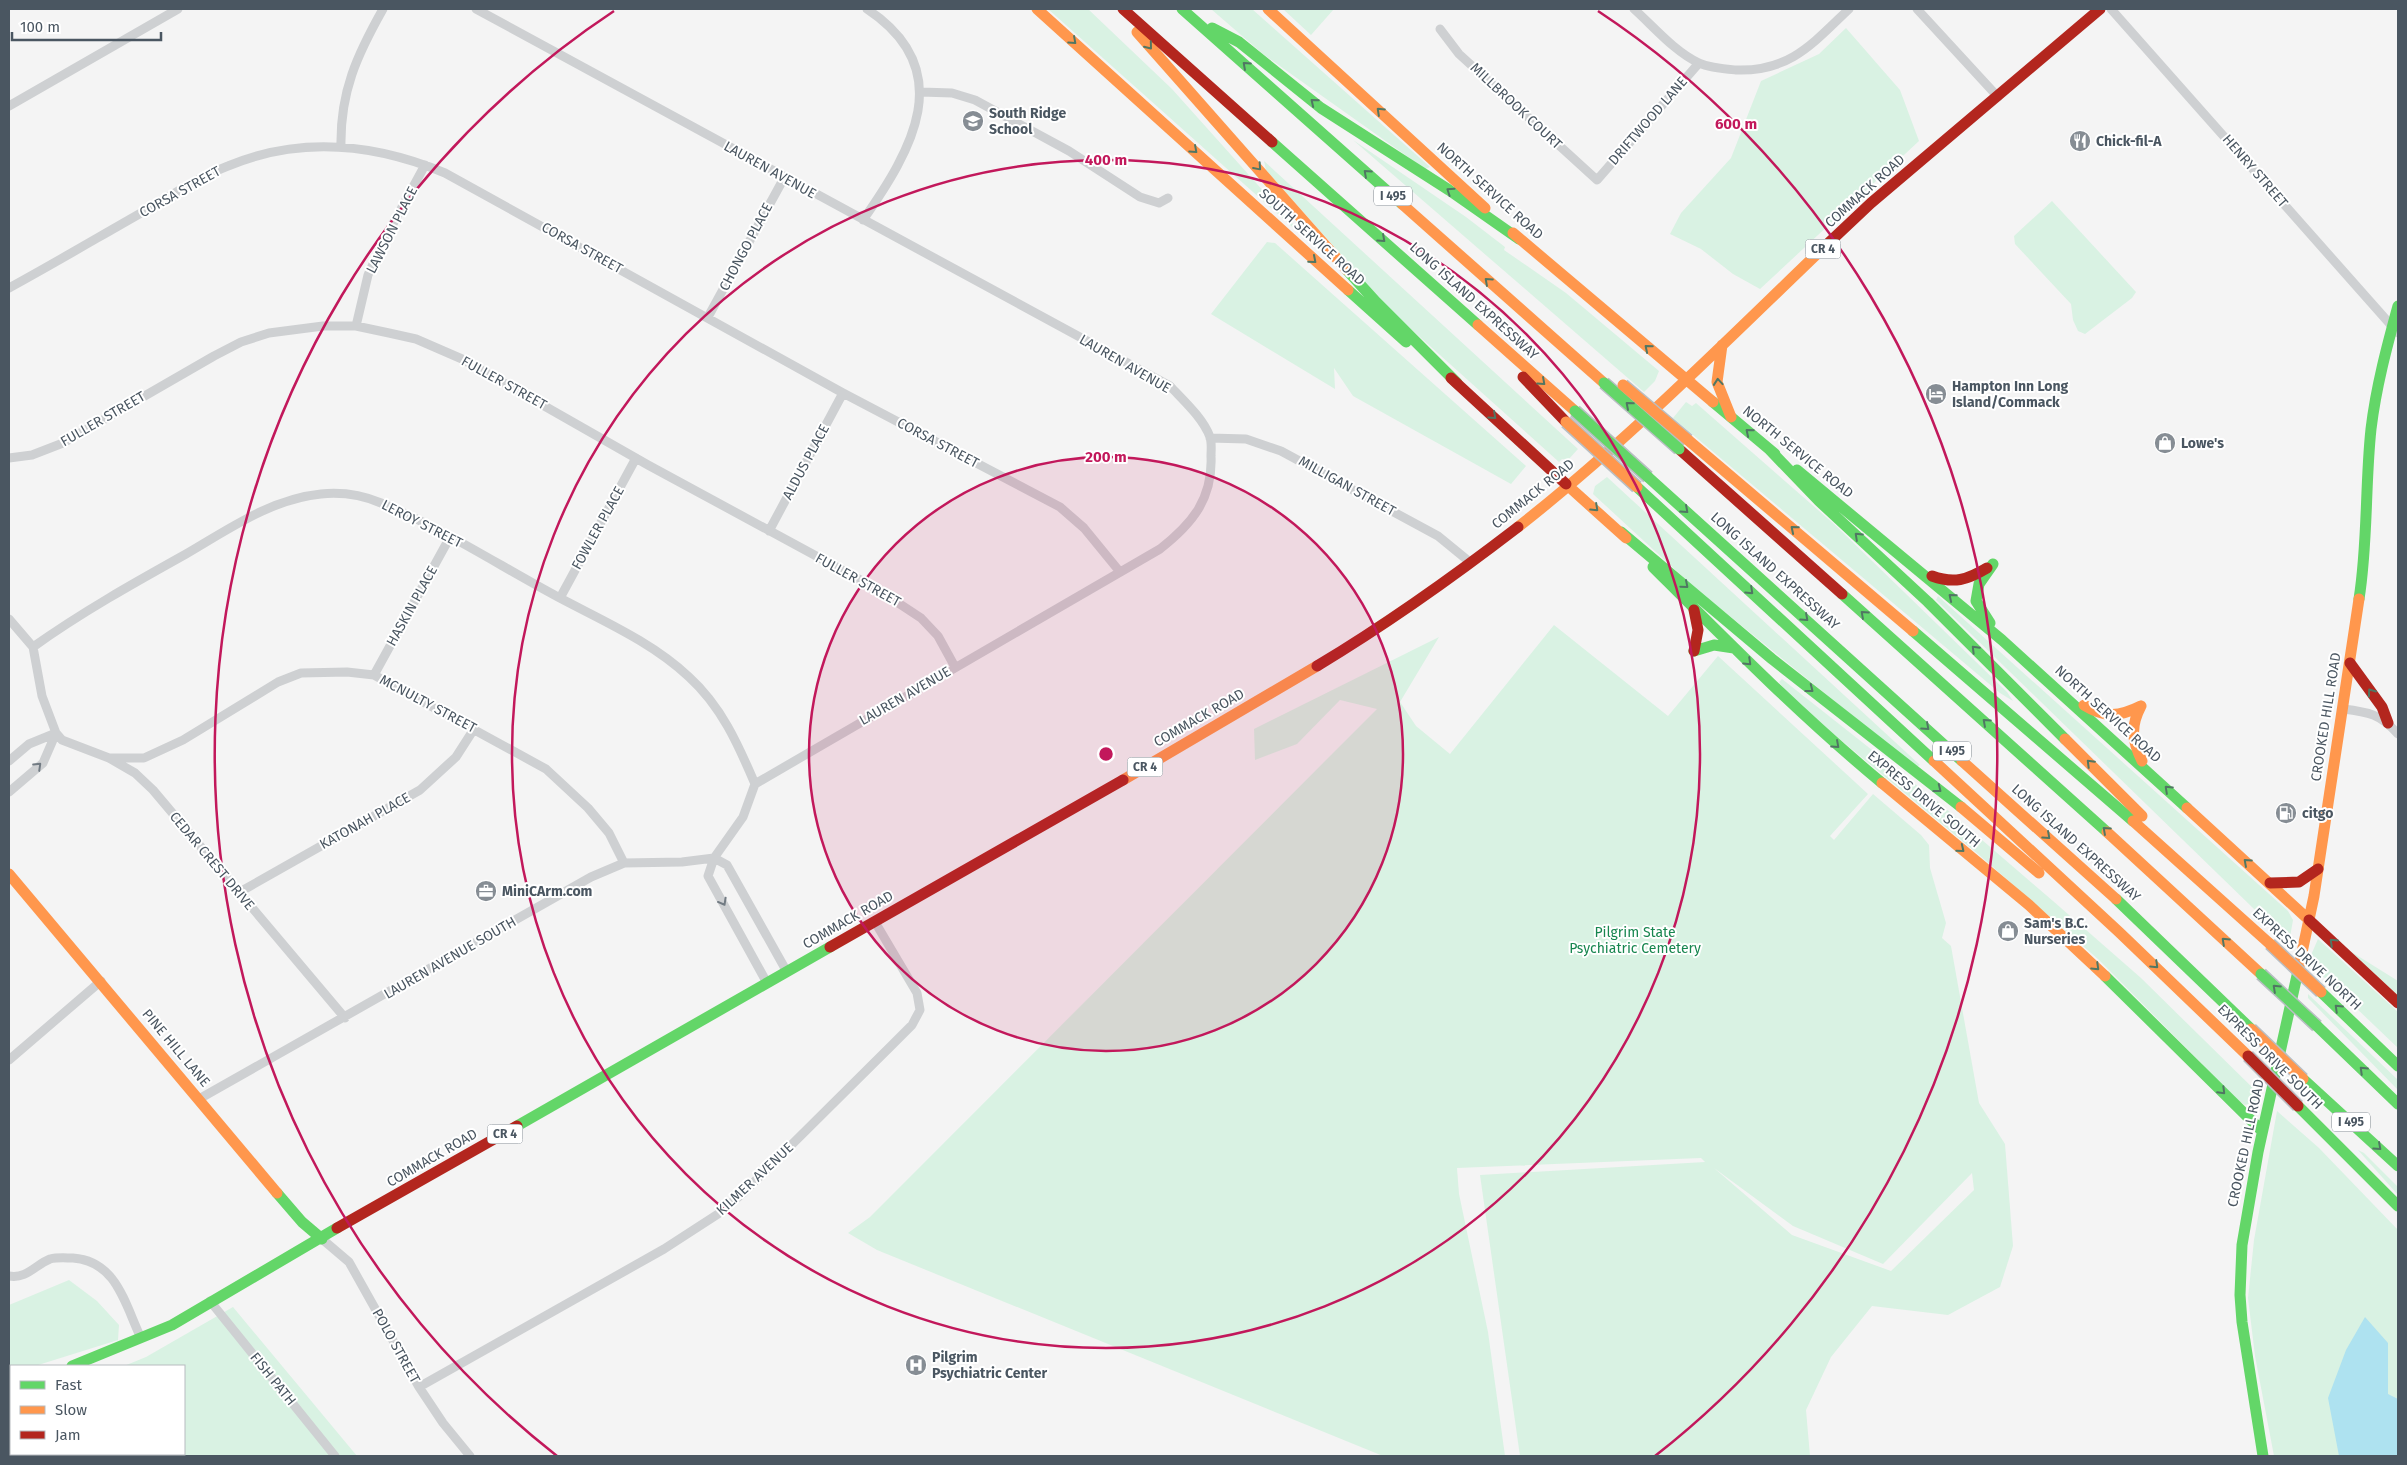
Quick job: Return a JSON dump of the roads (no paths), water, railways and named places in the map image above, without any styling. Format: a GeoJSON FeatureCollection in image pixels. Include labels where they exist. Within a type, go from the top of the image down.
{"type":"FeatureCollection","features":[{"type":"Feature","properties":{"kind":"main road","name":"SOUTH SERVICE ROAD"},"geometry":{"type":"LineString","coordinates":[[1037,9],[1202,156],[1303,251],[1399,336],[1457,383],[1570,485]]}},
{"type":"Feature","properties":{"kind":"main road"},"geometry":{"type":"LineString","coordinates":[[1118,9],[1159,59],[1376,302],[1457,383]]}},
{"type":"Feature","properties":{"kind":"main road","name":"LONG ISLAND EXPRESSWAY"},"geometry":{"type":"LineString","coordinates":[[1123,9],[1575,411],[2102,887],[2398,1166]]}},
{"type":"Feature","properties":{"kind":"main road","name":"NORTH SERVICE ROAD"},"geometry":{"type":"LineString","coordinates":[[1268,9],[1519,239],[1730,417],[1821,488],[2002,640],[2145,768],[2398,1003]]}},
{"type":"Feature","properties":{"kind":"main road","name":"COMMACK ROAD"},"geometry":{"type":"LineString","coordinates":[[74,1365],[172,1325],[210,1301],[322,1239],[875,922],[1371,634],[1471,563],[1570,485],[1686,380],[1871,203],[2100,9]]}},
{"type":"Feature","properties":{"kind":"main road"},"geometry":{"type":"LineString","coordinates":[[1186,12],[1240,42],[1321,108],[1449,190],[1519,239]]}},
{"type":"Feature","properties":{"kind":"main road","name":"LONG ISLAND EXPRESSWAY"},"geometry":{"type":"LineString","coordinates":[[1186,12],[1507,298],[1609,380],[1679,449],[2049,778],[2317,1026],[2398,1104]]}},
{"type":"Feature","properties":{"kind":"main road","name":"CROOKED HILL ROAD"},"geometry":{"type":"LineString","coordinates":[[2263,1456],[2245,1347],[2240,1294],[2246,1213],[2262,1131],[2309,920],[2318,869],[2366,552],[2370,429],[2381,367],[2395,329],[2398,306]]}},
{"type":"Feature","properties":{"kind":"main road"},"geometry":{"type":"LineString","coordinates":[[1479,326],[1551,409],[2119,932]]}},
{"type":"Feature","properties":{"kind":"main road"},"geometry":{"type":"LineString","coordinates":[[1722,344],[1717,382],[1730,417]]}},
{"type":"Feature","properties":{"kind":"main road"},"geometry":{"type":"LineString","coordinates":[[1609,380],[1688,440],[2004,708],[2195,876]]}},
{"type":"Feature","properties":{"kind":"main road"},"geometry":{"type":"LineString","coordinates":[[1768,448],[1819,501],[1928,602],[2130,803],[2195,876]]}},
{"type":"Feature","properties":{"kind":"main road","name":"EXPRESS DRIVE SOUTH"},"geometry":{"type":"LineString","coordinates":[[1570,485],[1621,532],[1734,648],[1841,749],[2029,905],[2075,947],[2262,1131]]}},
{"type":"Feature","properties":{"kind":"main road"},"geometry":{"type":"LineString","coordinates":[[1621,532],[1779,664],[1963,809],[2045,878],[2119,932]]}},
{"type":"Feature","properties":{"kind":"main road"},"geometry":{"type":"LineString","coordinates":[[1921,571],[1955,583],[1967,580],[1994,564],[1979,584],[1976,601],[2002,640]]}},
{"type":"Feature","properties":{"kind":"main road"},"geometry":{"type":"LineString","coordinates":[[1693,608],[1698,630],[1694,651],[1714,645],[1734,648]]}},
{"type":"Feature","properties":{"kind":"main road"},"geometry":{"type":"LineString","coordinates":[[2350,663],[2382,707],[2388,723]]}},
{"type":"Feature","properties":{"kind":"main road"},"geometry":{"type":"LineString","coordinates":[[2054,686],[2099,714],[2107,716],[2120,716],[2141,706],[2131,731],[2134,747],[2145,768]]}},
{"type":"Feature","properties":{"kind":"main road"},"geometry":{"type":"LineString","coordinates":[[2270,883],[2299,882],[2318,869]]}},
{"type":"Feature","properties":{"kind":"main road","name":"PINE HILL LANE"},"geometry":{"type":"LineString","coordinates":[[9,874],[302,1222],[322,1239]]}},
{"type":"Feature","properties":{"kind":"main road","name":"EXPRESS DRIVE NORTH"},"geometry":{"type":"LineString","coordinates":[[2195,876],[2270,944],[2398,1066]]}},
{"type":"Feature","properties":{"kind":"main road","name":"EXPRESS DRIVE SOUTH"},"geometry":{"type":"LineString","coordinates":[[2119,932],[2248,1056],[2398,1206]]}},
{"type":"Feature","properties":{"kind":"main road"},"geometry":{"type":"LineString","coordinates":[[2376,1183],[2398,1210]]}},
{"type":"Feature","properties":{"kind":"street"},"geometry":{"type":"LineString","coordinates":[[9,106],[178,9]]}},
{"type":"Feature","properties":{"kind":"street"},"geometry":{"type":"LineString","coordinates":[[342,146],[341,122],[344,96],[352,69],[383,9]]}},
{"type":"Feature","properties":{"kind":"street","name":"LAUREN AVENUE"},"geometry":{"type":"LineString","coordinates":[[476,9],[486,11],[784,178],[1170,386],[1191,408],[1210,438],[1210,482],[1201,506],[1184,531],[1160,549],[755,784]]}},
{"type":"Feature","properties":{"kind":"street"},"geometry":{"type":"LineString","coordinates":[[862,220],[905,153],[916,128],[921,92],[913,63],[902,41],[885,20],[868,9]]}},
{"type":"Feature","properties":{"kind":"street"},"geometry":{"type":"LineString","coordinates":[[1634,9],[1676,47],[1699,63],[1725,70],[1751,70],[1777,66],[1802,52],[1849,9]]}},
{"type":"Feature","properties":{"kind":"street"},"geometry":{"type":"LineString","coordinates":[[1917,9],[1998,97]]}},
{"type":"Feature","properties":{"kind":"street","name":"HENRY STREET"},"geometry":{"type":"LineString","coordinates":[[2111,9],[2395,329]]}},
{"type":"Feature","properties":{"kind":"street","name":"MILLBROOK COURT"},"geometry":{"type":"LineString","coordinates":[[1440,29],[1459,54],[1597,180]]}},
{"type":"Feature","properties":{"kind":"street","name":"DRIFTWOOD LANE"},"geometry":{"type":"LineString","coordinates":[[1597,180],[1699,63]]}},
{"type":"Feature","properties":{"kind":"street"},"geometry":{"type":"LineString","coordinates":[[921,92],[952,93],[976,100],[1069,151],[1140,197],[1159,203],[1168,198]]}},
{"type":"Feature","properties":{"kind":"street","name":"CORSA STREET"},"geometry":{"type":"LineString","coordinates":[[9,288],[201,178],[255,155],[281,150],[342,146],[401,156],[445,173],[843,393],[1060,507],[1084,528],[1120,572]]}},
{"type":"Feature","properties":{"kind":"street","name":"LAWSON PLACE"},"geometry":{"type":"LineString","coordinates":[[356,326],[368,275],[382,244],[425,165]]}},
{"type":"Feature","properties":{"kind":"street","name":"CHONGO PLACE"},"geometry":{"type":"LineString","coordinates":[[708,317],[784,178]]}},
{"type":"Feature","properties":{"kind":"street","name":"FULLER STREET"},"geometry":{"type":"LineString","coordinates":[[9,458],[32,455],[63,443],[134,400],[241,342],[293,328],[356,326],[416,339],[462,359],[636,458],[877,589],[914,613],[938,636],[955,667]]}},
{"type":"Feature","properties":{"kind":"street","name":"ALDUS PLACE"},"geometry":{"type":"LineString","coordinates":[[769,531],[843,393]]}},
{"type":"Feature","properties":{"kind":"street","name":"MILLIGAN STREET"},"geometry":{"type":"LineString","coordinates":[[1210,438],[1246,439],[1281,451],[1438,536],[1471,563]]}},
{"type":"Feature","properties":{"kind":"street","name":"FOWLER PLACE"},"geometry":{"type":"LineString","coordinates":[[560,598],[636,458]]}},
{"type":"Feature","properties":{"kind":"street","name":"LEROY STREET"},"geometry":{"type":"LineString","coordinates":[[33,646],[70,620],[117,592],[270,506],[296,498],[322,494],[349,494],[380,502],[450,537],[653,649],[674,663],[690,678],[722,717],[755,784]]}},
{"type":"Feature","properties":{"kind":"street","name":"HASKIN PLACE"},"geometry":{"type":"LineString","coordinates":[[374,676],[450,537]]}},
{"type":"Feature","properties":{"kind":"street"},"geometry":{"type":"LineString","coordinates":[[9,619],[33,646],[42,696],[56,733],[43,763],[9,792]]}},
{"type":"Feature","properties":{"kind":"street","name":"MCNULTY STREET"},"geometry":{"type":"LineString","coordinates":[[109,758],[144,758],[183,740],[278,682],[301,673],[347,672],[374,676],[546,769],[567,787],[609,833],[624,863]]}},
{"type":"Feature","properties":{"kind":"street"},"geometry":{"type":"LineString","coordinates":[[2343,708],[2371,713],[2388,723],[2398,734]]}},
{"type":"Feature","properties":{"kind":"street","name":"KATONAH PLACE"},"geometry":{"type":"LineString","coordinates":[[238,893],[420,790],[456,757],[474,729]]}},
{"type":"Feature","properties":{"kind":"street"},"geometry":{"type":"LineString","coordinates":[[9,761],[29,744],[56,733]]}},
{"type":"Feature","properties":{"kind":"street","name":"CEDAR CREST DRIVE"},"geometry":{"type":"LineString","coordinates":[[56,733],[62,740],[109,758],[135,773],[153,790],[345,1018]]}},
{"type":"Feature","properties":{"kind":"street"},"geometry":{"type":"LineString","coordinates":[[755,784],[743,817],[714,858],[708,876],[767,983]]}},
{"type":"Feature","properties":{"kind":"street"},"geometry":{"type":"LineString","coordinates":[[714,858],[728,865],[787,972]]}},
{"type":"Feature","properties":{"kind":"street","name":"LAUREN AVENUE SOUTH"},"geometry":{"type":"LineString","coordinates":[[199,1099],[591,877],[624,863],[682,862],[714,858]]}},
{"type":"Feature","properties":{"kind":"street","name":"KILMER AVENUE"},"geometry":{"type":"LineString","coordinates":[[419,1387],[664,1249],[718,1214],[744,1193],[912,1025],[920,1010],[918,993],[875,922]]}},
{"type":"Feature","properties":{"kind":"street"},"geometry":{"type":"LineString","coordinates":[[9,1060],[101,981]]}},
{"type":"Feature","properties":{"kind":"street","name":"POLO STREET"},"geometry":{"type":"LineString","coordinates":[[322,1239],[349,1262],[419,1387],[470,1456]]}},
{"type":"Feature","properties":{"kind":"street"},"geometry":{"type":"LineString","coordinates":[[9,1276],[17,1278],[27,1274],[50,1259],[60,1258],[94,1262],[108,1272],[118,1288],[141,1338]]}},
{"type":"Feature","properties":{"kind":"street","name":"FISH PATH"},"geometry":{"type":"LineString","coordinates":[[210,1301],[335,1456]]}},
{"type":"Feature","properties":{"kind":"water"},"geometry":{"type":"Polygon","coordinates":[[[2365,1317],[2388,1343],[2388,1394],[2398,1399],[2398,1456],[2339,1456],[2328,1398],[2346,1350],[2365,1317]]]}},
{"type":"Feature","properties":{"kind":"place","name":"South Ridge School"},"geometry":{"type":"Point","coordinates":[973,121]}},
{"type":"Feature","properties":{"kind":"place","name":"Chick-fil-A"},"geometry":{"type":"Point","coordinates":[2080,141]}},
{"type":"Feature","properties":{"kind":"place","name":"Hampton Inn Long Island/Commack"},"geometry":{"type":"Point","coordinates":[1936,394]}},
{"type":"Feature","properties":{"kind":"place","name":"Lowe's"},"geometry":{"type":"Point","coordinates":[2165,443]}},
{"type":"Feature","properties":{"kind":"place","name":"citgo"},"geometry":{"type":"Point","coordinates":[2286,813]}},
{"type":"Feature","properties":{"kind":"place","name":"MiniCArm.com"},"geometry":{"type":"Point","coordinates":[486,891]}},
{"type":"Feature","properties":{"kind":"place","name":"Sam's B.C. Nurseries"},"geometry":{"type":"Point","coordinates":[2008,931]}},
{"type":"Feature","properties":{"kind":"place","name":"Pilgrim Psychiatric Center"},"geometry":{"type":"Point","coordinates":[916,1365]}},
{"type":"Feature","properties":{"kind":"park label","name":"Pilgrim State Psychiatric Cemetery"},"geometry":{"type":"Point","coordinates":[1635,940]}}]}
